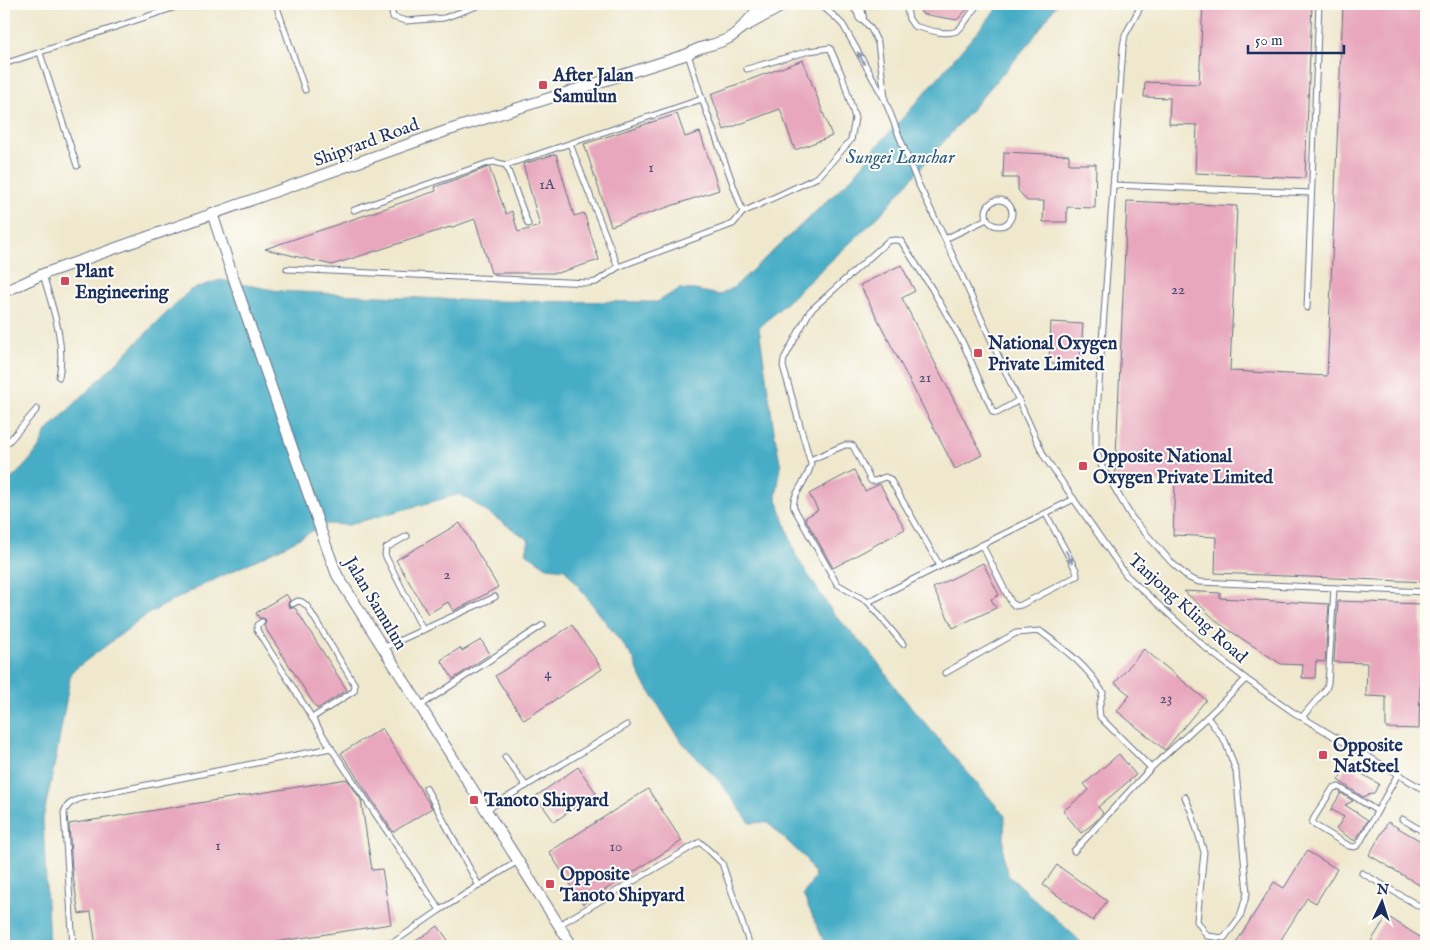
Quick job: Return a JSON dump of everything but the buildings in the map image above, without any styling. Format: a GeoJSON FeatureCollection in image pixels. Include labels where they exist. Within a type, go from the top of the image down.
{"type":"FeatureCollection","features":[{"type":"Feature","properties":{"kind":"street","name":"Shipyard Road"},"geometry":{"type":"LineString","coordinates":[[4,292],[43,274],[446,131],[688,54],[694,49],[728,39],[740,29],[762,4]]}},
{"type":"Feature","properties":{"kind":"street","name":"Shipyard Road"},"geometry":{"type":"LineString","coordinates":[[740,29],[786,4]]}},
{"type":"Feature","properties":{"kind":"street"},"geometry":{"type":"LineString","coordinates":[[858,4],[861,17]]}},
{"type":"Feature","properties":{"kind":"street","name":"Jalan Samulun"},"geometry":{"type":"LineString","coordinates":[[212,213],[337,575],[572,946]]}},
{"type":"Feature","properties":{"kind":"lane"},"geometry":{"type":"LineString","coordinates":[[4,64],[186,4]]}},
{"type":"Feature","properties":{"kind":"lane"},"geometry":{"type":"LineString","coordinates":[[276,4],[305,90]]}},
{"type":"Feature","properties":{"kind":"lane"},"geometry":{"type":"LineString","coordinates":[[390,4],[394,16],[406,21],[444,18],[483,4]]}},
{"type":"Feature","properties":{"kind":"lane","name":"Tanjong Kling Road"},"geometry":{"type":"LineString","coordinates":[[820,4],[842,25],[885,100],[916,179],[1044,456],[1126,575],[1206,648],[1246,679],[1302,717],[1426,791]]}},
{"type":"Feature","properties":{"kind":"lane","name":"Tanjong Kling Road"},"geometry":{"type":"LineString","coordinates":[[850,4],[871,29],[878,43],[885,100]]}},
{"type":"Feature","properties":{"kind":"lane"},"geometry":{"type":"LineString","coordinates":[[906,4],[909,19],[914,26],[941,33],[950,33],[957,30],[978,4]]}},
{"type":"Feature","properties":{"kind":"lane"},"geometry":{"type":"LineString","coordinates":[[1142,4],[1125,35],[1123,47],[1096,426],[1096,449],[1101,465],[1132,518],[1172,563],[1189,578],[1199,582],[1426,592]]}},
{"type":"Feature","properties":{"kind":"lane"},"geometry":{"type":"LineString","coordinates":[[1307,308],[1319,4]]}},
{"type":"Feature","properties":{"kind":"lane"},"geometry":{"type":"LineString","coordinates":[[287,269],[588,283],[596,282],[618,267],[733,224],[743,212],[818,177],[851,140],[854,118],[843,78],[830,48],[808,51],[747,69]]}},
{"type":"Feature","properties":{"kind":"lane"},"geometry":{"type":"LineString","coordinates":[[40,52],[77,166]]}},
{"type":"Feature","properties":{"kind":"lane"},"geometry":{"type":"LineString","coordinates":[[688,54],[702,99],[743,212]]}},
{"type":"Feature","properties":{"kind":"lane"},"geometry":{"type":"LineString","coordinates":[[354,210],[488,163],[494,162],[506,165],[702,99]]}},
{"type":"Feature","properties":{"kind":"lane"},"geometry":{"type":"LineString","coordinates":[[570,144],[618,267]]}},
{"type":"Feature","properties":{"kind":"lane"},"geometry":{"type":"LineString","coordinates":[[506,165],[528,224]]}},
{"type":"Feature","properties":{"kind":"lane"},"geometry":{"type":"LineString","coordinates":[[1113,185],[1311,193]]}},
{"type":"Feature","properties":{"kind":"lane"},"geometry":{"type":"LineString","coordinates":[[1000,200],[1011,207],[1012,216],[1007,224],[1003,226],[994,225],[987,219],[986,210],[992,202],[1000,200]]}},
{"type":"Feature","properties":{"kind":"lane"},"geometry":{"type":"LineString","coordinates":[[945,239],[987,219]]}},
{"type":"Feature","properties":{"kind":"lane"},"geometry":{"type":"LineString","coordinates":[[903,644],[868,602],[837,584],[794,508],[793,501],[809,474],[811,464],[783,366],[784,359],[810,311],[888,241],[894,239],[901,241],[932,289],[963,343],[993,412],[997,413],[1019,400]]}},
{"type":"Feature","properties":{"kind":"lane"},"geometry":{"type":"LineString","coordinates":[[43,274],[60,339],[61,369],[59,377]]}},
{"type":"Feature","properties":{"kind":"lane"},"geometry":{"type":"LineString","coordinates":[[4,447],[37,409]]}},
{"type":"Feature","properties":{"kind":"lane"},"geometry":{"type":"LineString","coordinates":[[810,460],[845,445],[853,446],[871,480],[875,481],[885,477],[890,479],[940,566]]}},
{"type":"Feature","properties":{"kind":"lane"},"geometry":{"type":"LineString","coordinates":[[868,602],[1074,499]]}},
{"type":"Feature","properties":{"kind":"lane"},"geometry":{"type":"LineString","coordinates":[[982,545],[1011,602],[1016,606],[1021,605],[1077,576],[1076,570],[1046,514]]}},
{"type":"Feature","properties":{"kind":"lane"},"geometry":{"type":"LineString","coordinates":[[407,536],[386,548],[386,555],[423,630]]}},
{"type":"Feature","properties":{"kind":"lane"},"geometry":{"type":"LineString","coordinates":[[1302,717],[1326,689],[1328,683],[1334,588]]}},
{"type":"Feature","properties":{"kind":"lane"},"geometry":{"type":"LineString","coordinates":[[383,648],[495,597]]}},
{"type":"Feature","properties":{"kind":"lane"},"geometry":{"type":"LineString","coordinates":[[292,604],[298,601],[307,606],[355,685],[354,691],[312,718]]}},
{"type":"Feature","properties":{"kind":"lane"},"geometry":{"type":"LineString","coordinates":[[262,622],[257,626],[257,630],[331,748],[440,910]]}},
{"type":"Feature","properties":{"kind":"lane"},"geometry":{"type":"LineString","coordinates":[[420,706],[543,625]]}},
{"type":"Feature","properties":{"kind":"lane"},"geometry":{"type":"LineString","coordinates":[[945,673],[1016,633],[1040,631],[1074,656],[1098,683],[1103,693],[1100,717],[1151,768]]}},
{"type":"Feature","properties":{"kind":"lane"},"geometry":{"type":"LineString","coordinates":[[1074,851],[1151,768],[1246,679]]}},
{"type":"Feature","properties":{"kind":"lane"},"geometry":{"type":"LineString","coordinates":[[1185,797],[1204,852],[1197,921],[1207,936],[1224,938],[1240,918],[1247,894],[1236,771],[1225,741],[1207,717]]}},
{"type":"Feature","properties":{"kind":"lane"},"geometry":{"type":"LineString","coordinates":[[486,810],[627,725]]}},
{"type":"Feature","properties":{"kind":"lane"},"geometry":{"type":"LineString","coordinates":[[72,946],[64,813],[68,804],[82,798],[331,748]]}},
{"type":"Feature","properties":{"kind":"lane"},"geometry":{"type":"LineString","coordinates":[[505,757],[526,786]]}},
{"type":"Feature","properties":{"kind":"lane"},"geometry":{"type":"LineString","coordinates":[[1378,811],[1339,787],[1335,787],[1312,823],[1349,846],[1356,847],[1378,811],[1398,774]]}},
{"type":"Feature","properties":{"kind":"lane"},"geometry":{"type":"LineString","coordinates":[[426,788],[479,886]]}},
{"type":"Feature","properties":{"kind":"lane"},"geometry":{"type":"LineString","coordinates":[[1402,818],[1426,832]]}},
{"type":"Feature","properties":{"kind":"lane"},"geometry":{"type":"LineString","coordinates":[[558,925],[700,842],[722,863],[750,946]]}},
{"type":"Feature","properties":{"kind":"lane"},"geometry":{"type":"LineString","coordinates":[[376,946],[394,942],[440,910],[518,862]]}},
{"type":"Feature","properties":{"kind":"lane"},"geometry":{"type":"LineString","coordinates":[[1362,873],[1426,910]]}},
{"type":"Feature","properties":{"kind":"water","name":"Sungei Lanchar"},"geometry":{"type":"Polygon","coordinates":[[[1001,4],[1057,4],[1031,41],[879,216],[759,328],[781,467],[776,496],[796,556],[833,613],[871,653],[900,694],[1005,816],[1003,859],[1008,875],[1078,939],[1083,946],[822,946],[824,941],[803,895],[815,876],[806,859],[767,822],[750,823],[720,782],[680,740],[640,676],[634,659],[565,569],[547,567],[526,553],[529,540],[460,494],[348,525],[325,524],[148,614],[71,672],[43,819],[49,946],[4,946],[4,485],[16,475],[34,454],[45,433],[190,290],[220,280],[279,291],[480,301],[657,302],[679,289],[720,295],[733,288],[854,176],[876,147],[1001,4]]]}},
{"type":"Feature","properties":{"kind":"place","name":"After Jalan Samulun"},"geometry":{"type":"Point","coordinates":[543,85]}},
{"type":"Feature","properties":{"kind":"place","name":"Plant Engineering"},"geometry":{"type":"Point","coordinates":[65,281]}},
{"type":"Feature","properties":{"kind":"place","name":"National Oxygen Private Limited"},"geometry":{"type":"Point","coordinates":[978,353]}},
{"type":"Feature","properties":{"kind":"place","name":"Opposite National Oxygen Private Limited"},"geometry":{"type":"Point","coordinates":[1083,466]}},
{"type":"Feature","properties":{"kind":"place","name":"Opposite NatSteel"},"geometry":{"type":"Point","coordinates":[1323,755]}},
{"type":"Feature","properties":{"kind":"place","name":"Tanoto Shipyard"},"geometry":{"type":"Point","coordinates":[474,800]}},
{"type":"Feature","properties":{"kind":"place","name":"Opposite Tanoto Shipyard"},"geometry":{"type":"Point","coordinates":[550,884]}}]}
